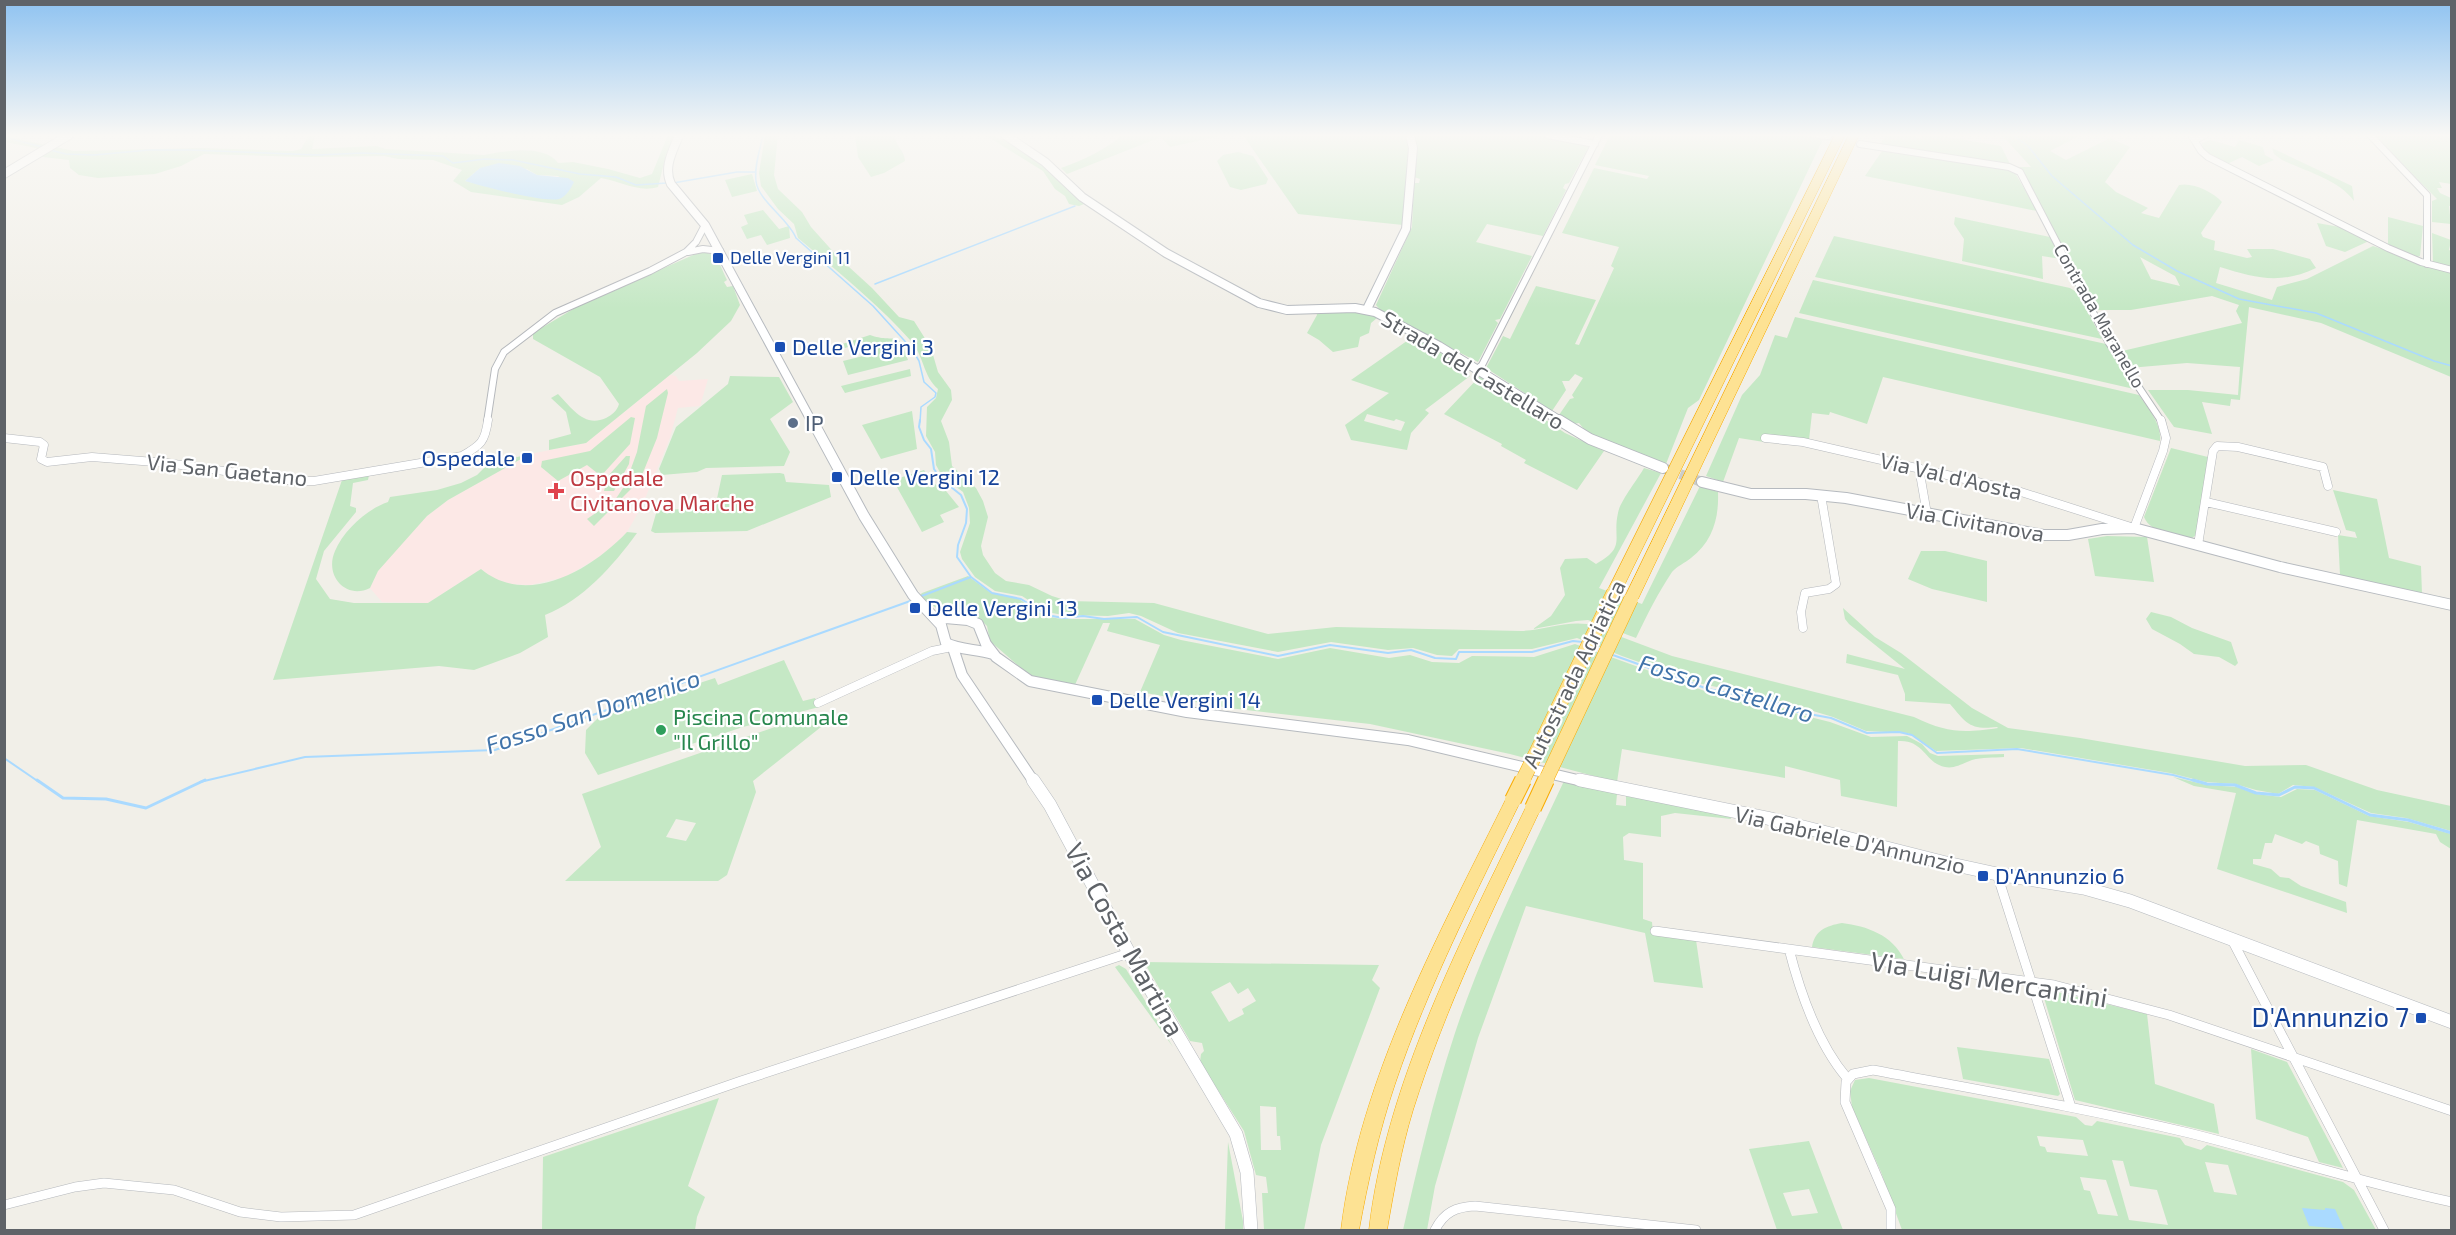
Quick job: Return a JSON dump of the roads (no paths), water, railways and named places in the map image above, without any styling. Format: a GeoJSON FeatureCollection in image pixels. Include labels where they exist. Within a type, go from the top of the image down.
{"type":"FeatureCollection","features":[{"type":"Feature","properties":{"kind":"highway","name":"Autostrada Adriatica"},"geometry":{"type":"LineString","coordinates":[[1350,1230],[1359,1181],[1386,1084],[1424,987],[1807,193]]}},
{"type":"Feature","properties":{"kind":"highway","name":"Autostrada Adriatica"},"geometry":{"type":"LineString","coordinates":[[1378,1230],[1396,1139],[1410,1092],[1444,1004],[1631,599],[1831,193]]}},
{"type":"Feature","properties":{"kind":"main road"},"geometry":{"type":"LineString","coordinates":[[678,193],[690,205],[714,240],[864,516],[915,598],[934,616],[946,643],[952,647],[968,648],[996,655]]}},
{"type":"Feature","properties":{"kind":"main road","name":"Strada del Castellaro"},"geometry":{"type":"LineString","coordinates":[[1077,193],[1167,253],[1259,303],[1297,310],[1367,309],[1477,369],[1590,439],[1663,468]]}},
{"type":"Feature","properties":{"kind":"main road"},"geometry":{"type":"LineString","coordinates":[[1367,309],[1406,229],[1409,193]]}},
{"type":"Feature","properties":{"kind":"main road","name":"Via Civitanova"},"geometry":{"type":"LineString","coordinates":[[1702,482],[1752,494],[1821,495],[2043,535],[2068,535],[2102,529],[2134,528],[2280,567],[2451,605]]}},
{"type":"Feature","properties":{"kind":"main road"},"geometry":{"type":"LineString","coordinates":[[934,616],[973,621],[978,624],[981,635],[977,643],[968,648],[958,663]]}},
{"type":"Feature","properties":{"kind":"main road"},"geometry":{"type":"LineString","coordinates":[[944,635],[949,626],[960,620]]}},
{"type":"Feature","properties":{"kind":"main road","name":"Via Gabriele D'Annunzio"},"geometry":{"type":"LineString","coordinates":[[981,635],[996,655],[1017,675],[1030,681],[1055,687],[1187,712],[1398,739],[1621,790],[1767,818],[1998,874],[2101,892],[2451,1022]]}},
{"type":"Feature","properties":{"kind":"main road","name":"Via Costa Martina"},"geometry":{"type":"LineString","coordinates":[[952,647],[962,675],[1050,805],[1129,953],[1236,1134],[1247,1173],[1251,1230]]}},
{"type":"Feature","properties":{"kind":"street"},"geometry":{"type":"LineString","coordinates":[[1477,369],[1482,365],[1570,193]]}},
{"type":"Feature","properties":{"kind":"street","name":"Contrada Maranello"},"geometry":{"type":"LineString","coordinates":[[2031,193],[2109,343],[2161,419],[2166,438],[2163,451],[2134,528]]}},
{"type":"Feature","properties":{"kind":"street"},"geometry":{"type":"LineString","coordinates":[[2278,193],[2375,242],[2427,264],[2451,270]]}},
{"type":"Feature","properties":{"kind":"street"},"geometry":{"type":"LineString","coordinates":[[2425,193],[2427,195],[2427,264]]}},
{"type":"Feature","properties":{"kind":"street","name":"Via San Gaetano"},"geometry":{"type":"LineString","coordinates":[[4,438],[40,442],[44,445],[41,459],[47,462],[98,457],[175,464],[295,481],[323,479],[460,457],[474,450],[485,439],[495,369],[504,352],[555,313],[650,272],[686,252],[696,242],[705,225]]}},
{"type":"Feature","properties":{"kind":"street"},"geometry":{"type":"LineString","coordinates":[[696,242],[714,240]]}},
{"type":"Feature","properties":{"kind":"street","name":"Via San Gaetano"},"geometry":{"type":"LineString","coordinates":[[703,249],[714,240]]}},
{"type":"Feature","properties":{"kind":"street","name":"Via San Gaetano"},"geometry":{"type":"LineString","coordinates":[[686,252],[703,249],[720,251]]}},
{"type":"Feature","properties":{"kind":"street","name":"Via Val d'Aosta"},"geometry":{"type":"LineString","coordinates":[[1765,438],[1803,442],[1919,468],[2056,502],[2134,528]]}},
{"type":"Feature","properties":{"kind":"street"},"geometry":{"type":"LineString","coordinates":[[2198,545],[2213,451],[2217,447],[2225,445],[2323,467],[2328,486]]}},
{"type":"Feature","properties":{"kind":"street"},"geometry":{"type":"LineString","coordinates":[[1919,468],[1927,514]]}},
{"type":"Feature","properties":{"kind":"street"},"geometry":{"type":"LineString","coordinates":[[1803,628],[1804,593],[1829,589],[1836,584],[1821,495]]}},
{"type":"Feature","properties":{"kind":"street"},"geometry":{"type":"LineString","coordinates":[[2206,502],[2336,532]]}},
{"type":"Feature","properties":{"kind":"street"},"geometry":{"type":"LineString","coordinates":[[932,651],[944,635]]}},
{"type":"Feature","properties":{"kind":"street"},"geometry":{"type":"LineString","coordinates":[[818,703],[932,651],[952,647]]}},
{"type":"Feature","properties":{"kind":"street"},"geometry":{"type":"LineString","coordinates":[[1998,874],[2071,1107]]}},
{"type":"Feature","properties":{"kind":"street","name":"Via Luigi Mercantini"},"geometry":{"type":"LineString","coordinates":[[1655,931],[2032,981],[2160,1012],[2451,1111]]}},
{"type":"Feature","properties":{"kind":"street"},"geometry":{"type":"LineString","coordinates":[[2232,939],[2384,1230]]}},
{"type":"Feature","properties":{"kind":"street"},"geometry":{"type":"LineString","coordinates":[[1789,949],[1825,1043],[1839,1072],[1847,1078]]}},
{"type":"Feature","properties":{"kind":"street"},"geometry":{"type":"LineString","coordinates":[[4,1205],[64,1189],[105,1183],[174,1191],[240,1212],[281,1217],[354,1215],[741,1081],[1129,953]]}},
{"type":"Feature","properties":{"kind":"street"},"geometry":{"type":"LineString","coordinates":[[1891,1230],[1891,1209],[1845,1102],[1844,1088],[1847,1078],[1856,1071],[1873,1070],[2071,1107],[2192,1134],[2358,1180],[2451,1202]]}},
{"type":"Feature","properties":{"kind":"street"},"geometry":{"type":"LineString","coordinates":[[1436,1230],[1442,1217],[1450,1211],[1475,1206],[1696,1230]]}},
{"type":"Feature","properties":{"kind":"water"},"geometry":{"type":"Polygon","coordinates":[[[512,193],[567,193],[559,199],[551,200],[512,193]]]}},
{"type":"Feature","properties":{"kind":"water"},"geometry":{"type":"Polygon","coordinates":[[[2302,1208],[2335,1209],[2344,1229],[2309,1226],[2302,1208]]]}},
{"type":"Feature","properties":{"kind":"waterway","name":"Fosso Castellaro"},"geometry":{"type":"LineString","coordinates":[[760,193],[767,203],[787,223],[796,238],[873,306],[912,349],[919,361],[924,382],[936,393],[935,397],[921,407],[920,422]]}},
{"type":"Feature","properties":{"kind":"waterway"},"geometry":{"type":"LineString","coordinates":[[2072,193],[2133,245],[2177,271],[2239,299],[2316,313],[2434,361],[2452,366]]}},
{"type":"Feature","properties":{"kind":"waterway"},"geometry":{"type":"LineString","coordinates":[[875,284],[1075,206]]}},
{"type":"Feature","properties":{"kind":"waterway","name":"Fosso Castellaro"},"geometry":{"type":"LineString","coordinates":[[920,420],[919,427],[924,440],[931,449],[934,469],[941,479],[961,495],[967,509],[966,523],[958,545],[957,557],[971,577]]}},
{"type":"Feature","properties":{"kind":"waterway","name":"Fosso San Domenico"},"geometry":{"type":"LineString","coordinates":[[919,597],[971,577]]}},
{"type":"Feature","properties":{"kind":"waterway","name":"Fosso Castellaro"},"geometry":{"type":"LineString","coordinates":[[971,577],[992,593],[1021,599],[1047,615],[1063,618],[1083,616],[1104,619],[1137,617],[1163,632],[1278,656],[1330,645],[1388,653],[1411,650],[1435,658],[1456,659],[1459,652],[1532,652],[1573,641],[1583,642]]}},
{"type":"Feature","properties":{"kind":"waterway","name":"Fosso San Domenico"},"geometry":{"type":"LineString","coordinates":[[202,782],[305,757],[495,750],[913,600]]}},
{"type":"Feature","properties":{"kind":"waterway","name":"Fosso Castellaro"},"geometry":{"type":"LineString","coordinates":[[1610,654],[1708,689],[1776,702],[1798,712],[1831,718],[1867,733],[1899,732],[1912,735],[1937,753],[2017,749],[2173,775],[2199,782]]}},
{"type":"Feature","properties":{"kind":"waterway","name":"Fosso San Domenico"},"geometry":{"type":"LineString","coordinates":[[4,758],[39,782]]}},
{"type":"Feature","properties":{"kind":"waterway","name":"Fosso San Domenico"},"geometry":{"type":"LineString","coordinates":[[37,780],[63,798],[106,799],[146,808],[202,782]]}},
{"type":"Feature","properties":{"kind":"waterway","name":"Fosso Castellaro"},"geometry":{"type":"LineString","coordinates":[[2193,780],[2207,784],[2235,785],[2256,793],[2279,795],[2295,787],[2314,788],[2370,815],[2408,820],[2452,833]]}},
{"type":"Feature","properties":{"kind":"tunnel"},"geometry":{"type":"LineString","coordinates":[[1666,469],[1702,482]]}},
{"type":"Feature","properties":{"kind":"place","name":"Delle Vergini 11"},"geometry":{"type":"Point","coordinates":[718,258]}},
{"type":"Feature","properties":{"kind":"place","name":"Delle Vergini 3"},"geometry":{"type":"Point","coordinates":[780,347]}},
{"type":"Feature","properties":{"kind":"place","name":"IP"},"geometry":{"type":"Point","coordinates":[793,423]}},
{"type":"Feature","properties":{"kind":"place","name":"Ospedale"},"geometry":{"type":"Point","coordinates":[527,458]}},
{"type":"Feature","properties":{"kind":"place","name":"Delle Vergini 12"},"geometry":{"type":"Point","coordinates":[837,477]}},
{"type":"Feature","properties":{"kind":"place","name":"Ospedale Civitanova Marche"},"geometry":{"type":"Point","coordinates":[556,491]}},
{"type":"Feature","properties":{"kind":"place","name":"Delle Vergini 13"},"geometry":{"type":"Point","coordinates":[915,608]}},
{"type":"Feature","properties":{"kind":"place","name":"Delle Vergini 14"},"geometry":{"type":"Point","coordinates":[1097,700]}},
{"type":"Feature","properties":{"kind":"place","name":"Piscina Comunale \"Il Grillo\""},"geometry":{"type":"Point","coordinates":[661,730]}},
{"type":"Feature","properties":{"kind":"place","name":"D'Annunzio 6"},"geometry":{"type":"Point","coordinates":[1983,876]}},
{"type":"Feature","properties":{"kind":"place","name":"D'Annunzio 7"},"geometry":{"type":"Point","coordinates":[2421,1018]}}]}
